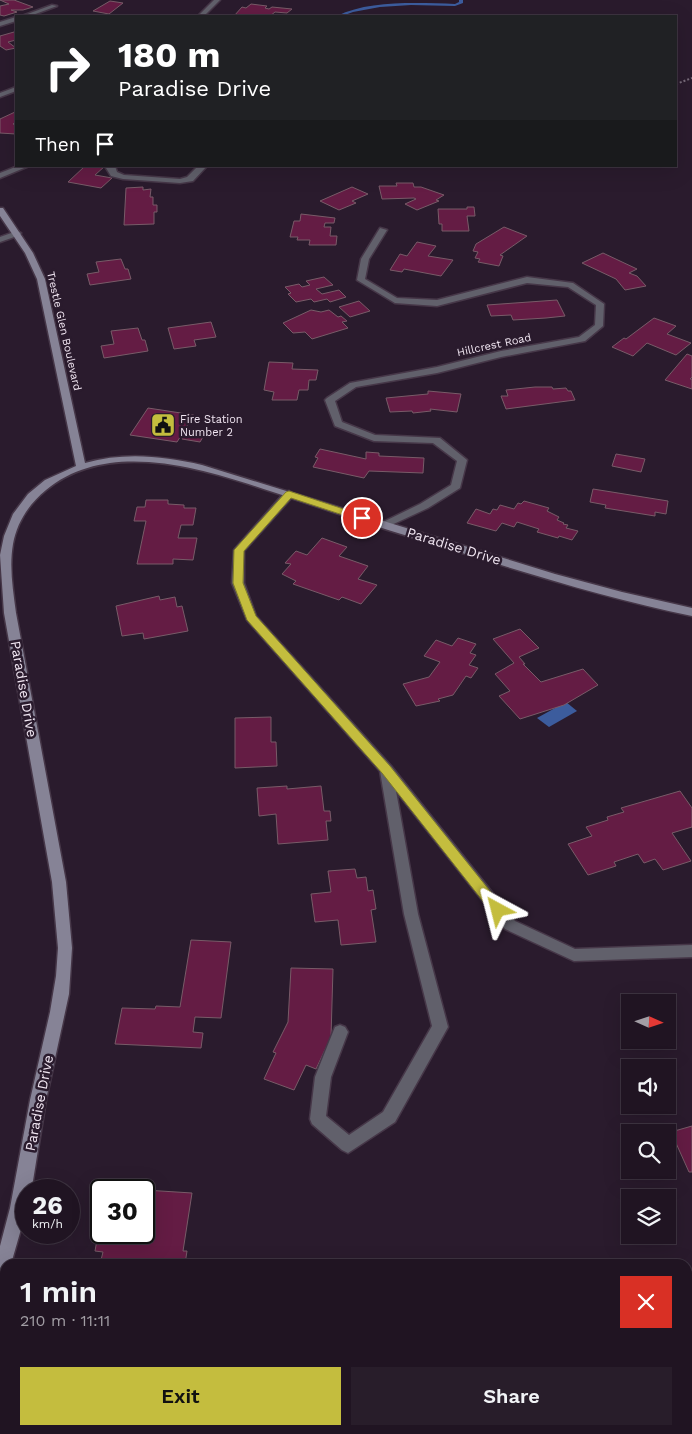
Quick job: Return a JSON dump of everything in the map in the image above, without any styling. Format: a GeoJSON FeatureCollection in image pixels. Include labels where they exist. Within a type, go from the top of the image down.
{"type":"FeatureCollection","features":[{"type":"Feature","properties":{"kind":"street"},"geometry":{"type":"LineString","coordinates":[[202,15],[217,0]]}},
{"type":"Feature","properties":{"kind":"street"},"geometry":{"type":"LineString","coordinates":[[28,15],[54,6]]}},
{"type":"Feature","properties":{"kind":"street"},"geometry":{"type":"LineString","coordinates":[[0,24],[15,19]]}},
{"type":"Feature","properties":{"kind":"street"},"geometry":{"type":"LineString","coordinates":[[0,95],[15,89]]}},
{"type":"Feature","properties":{"kind":"street"},"geometry":{"type":"LineString","coordinates":[[0,176],[22,167]]}},
{"type":"Feature","properties":{"kind":"street"},"geometry":{"type":"LineString","coordinates":[[110,167],[114,174],[123,177],[180,181],[190,179],[202,167]]}},
{"type":"Feature","properties":{"kind":"street","name":"Trestle Glen Boulevard"},"geometry":{"type":"LineString","coordinates":[[0,210],[34,262],[44,288],[81,467]]}},
{"type":"Feature","properties":{"kind":"street","name":"Hillcrest Road"},"geometry":{"type":"LineString","coordinates":[[383,230],[365,259],[360,280],[396,300],[437,303],[527,280],[570,285],[600,304],[599,326],[582,340],[501,354],[437,370],[353,385],[330,400],[338,424],[374,438],[436,440],[462,460],[456,486],[424,506],[385,525]]}},
{"type":"Feature","properties":{"kind":"street"},"geometry":{"type":"LineString","coordinates":[[0,240],[16,233]]}},
{"type":"Feature","properties":{"kind":"street","name":"Paradise Drive"},"geometry":{"type":"LineString","coordinates":[[3,1259],[22,1188],[42,1082],[61,998],[65,957],[59,882],[8,597],[6,570],[6,549],[9,536],[17,518],[33,496],[55,478],[81,467],[122,460],[164,461],[205,469],[611,592],[692,612]]}},
{"type":"Feature","properties":{"kind":"street"},"geometry":{"type":"LineString","coordinates":[[289,494],[239,550],[238,583],[251,617],[386,770],[510,925],[574,954],[692,951]]}},
{"type":"Feature","properties":{"kind":"street"},"geometry":{"type":"LineString","coordinates":[[340,1032],[323,1077],[318,1119],[348,1145],[389,1117],[440,1027],[412,914],[386,770]]}},
{"type":"Feature","properties":{"kind":"path"},"geometry":{"type":"LineString","coordinates":[[677,84],[692,78]]}},
{"type":"Feature","properties":{"kind":"water"},"geometry":{"type":"Polygon","coordinates":[[[566,702],[577,711],[549,727],[537,718],[566,702]]]}},
{"type":"Feature","properties":{"kind":"building"},"geometry":{"type":"Polygon","coordinates":[[[0,0],[14,0],[33,7],[23,10],[11,10],[17,12],[4,16],[0,15],[0,6],[9,4],[0,0]]]}},
{"type":"Feature","properties":{"kind":"building"},"geometry":{"type":"Polygon","coordinates":[[[110,1],[123,3],[109,14],[93,11],[110,1]]]}},
{"type":"Feature","properties":{"kind":"building"},"geometry":{"type":"Polygon","coordinates":[[[251,4],[267,6],[265,8],[269,9],[272,7],[292,9],[287,13],[275,12],[271,15],[235,15],[242,7],[246,8],[251,4]]]}},
{"type":"Feature","properties":{"kind":"building"},"geometry":{"type":"Polygon","coordinates":[[[14,32],[15,40],[8,42],[15,48],[6,50],[0,46],[0,36],[14,32]]]}},
{"type":"Feature","properties":{"kind":"building"},"geometry":{"type":"Polygon","coordinates":[[[15,112],[15,123],[13,124],[15,125],[15,134],[0,133],[0,119],[15,112]]]}},
{"type":"Feature","properties":{"kind":"building"},"geometry":{"type":"Polygon","coordinates":[[[84,167],[104,167],[95,175],[112,178],[101,188],[68,182],[84,167]]]}},
{"type":"Feature","properties":{"kind":"building"},"geometry":{"type":"Polygon","coordinates":[[[396,183],[413,183],[414,187],[421,187],[444,195],[436,200],[439,201],[417,210],[405,204],[416,199],[414,198],[382,199],[379,186],[397,186],[396,183]]]}},
{"type":"Feature","properties":{"kind":"building"},"geometry":{"type":"Polygon","coordinates":[[[143,187],[143,190],[151,189],[150,197],[153,197],[153,205],[157,205],[157,212],[154,212],[154,224],[124,225],[126,188],[143,187]]]}},
{"type":"Feature","properties":{"kind":"building"},"geometry":{"type":"Polygon","coordinates":[[[352,187],[368,194],[352,201],[356,203],[339,210],[320,201],[352,187]]]}},
{"type":"Feature","properties":{"kind":"building"},"geometry":{"type":"Polygon","coordinates":[[[467,207],[474,207],[475,216],[467,216],[469,231],[442,231],[442,224],[439,224],[438,209],[467,209],[467,207]]]}},
{"type":"Feature","properties":{"kind":"building"},"geometry":{"type":"Polygon","coordinates":[[[301,214],[335,218],[334,223],[325,223],[324,227],[331,227],[330,236],[337,236],[336,245],[309,245],[310,240],[297,240],[298,237],[290,237],[294,221],[300,221],[301,214]]]}},
{"type":"Feature","properties":{"kind":"building"},"geometry":{"type":"Polygon","coordinates":[[[504,227],[527,236],[500,255],[503,256],[499,266],[478,262],[480,259],[475,258],[478,252],[473,251],[476,244],[504,227]]]}},
{"type":"Feature","properties":{"kind":"building"},"geometry":{"type":"Polygon","coordinates":[[[417,242],[436,246],[428,256],[453,260],[441,276],[404,269],[402,272],[390,270],[400,254],[407,256],[417,242]]]}},
{"type":"Feature","properties":{"kind":"building"},"geometry":{"type":"Polygon","coordinates":[[[603,253],[637,269],[629,273],[637,276],[646,286],[625,290],[616,279],[582,263],[603,253]]]}},
{"type":"Feature","properties":{"kind":"building"},"geometry":{"type":"Polygon","coordinates":[[[121,259],[125,269],[128,269],[131,279],[90,285],[87,274],[99,272],[96,262],[121,259]]]}},
{"type":"Feature","properties":{"kind":"building"},"geometry":{"type":"Polygon","coordinates":[[[324,277],[333,285],[316,289],[322,294],[339,290],[346,297],[330,302],[327,299],[314,302],[311,299],[296,302],[288,294],[291,293],[285,287],[299,284],[302,287],[310,285],[306,281],[324,277]]]}},
{"type":"Feature","properties":{"kind":"building"},"geometry":{"type":"Polygon","coordinates":[[[557,300],[565,316],[513,320],[511,315],[491,316],[487,305],[557,300]]]}},
{"type":"Feature","properties":{"kind":"building"},"geometry":{"type":"Polygon","coordinates":[[[359,301],[370,311],[350,317],[339,307],[359,301]]]}},
{"type":"Feature","properties":{"kind":"building"},"geometry":{"type":"Polygon","coordinates":[[[311,310],[321,312],[329,310],[347,321],[342,322],[348,328],[312,339],[305,332],[293,333],[283,323],[311,310]]]}},
{"type":"Feature","properties":{"kind":"building"},"geometry":{"type":"Polygon","coordinates":[[[654,318],[676,326],[667,334],[691,343],[676,355],[647,343],[633,356],[612,347],[624,338],[626,339],[654,318]]]}},
{"type":"Feature","properties":{"kind":"building"},"geometry":{"type":"Polygon","coordinates":[[[211,322],[216,337],[194,340],[196,346],[174,349],[168,328],[211,322]]]}},
{"type":"Feature","properties":{"kind":"building"},"geometry":{"type":"Polygon","coordinates":[[[138,328],[142,340],[145,340],[148,351],[104,358],[101,346],[114,344],[111,331],[138,328]]]}},
{"type":"Feature","properties":{"kind":"building"},"geometry":{"type":"Polygon","coordinates":[[[687,354],[692,356],[692,377],[690,379],[692,379],[692,389],[665,380],[687,354]]]}},
{"type":"Feature","properties":{"kind":"building"},"geometry":{"type":"Polygon","coordinates":[[[269,362],[293,363],[292,369],[318,370],[316,380],[309,380],[308,390],[299,390],[297,400],[272,400],[274,392],[264,390],[269,362]]]}},
{"type":"Feature","properties":{"kind":"building"},"geometry":{"type":"Polygon","coordinates":[[[535,387],[566,388],[568,391],[571,391],[575,400],[506,409],[501,396],[508,396],[506,390],[535,387]]]}},
{"type":"Feature","properties":{"kind":"building"},"geometry":{"type":"Polygon","coordinates":[[[428,391],[461,394],[457,412],[430,409],[431,411],[413,413],[412,411],[390,412],[386,398],[428,394],[428,391]]]}},
{"type":"Feature","properties":{"kind":"building"},"geometry":{"type":"Polygon","coordinates":[[[148,408],[194,415],[177,442],[130,435],[148,408]]]}},
{"type":"Feature","properties":{"kind":"building"},"geometry":{"type":"Polygon","coordinates":[[[185,434],[203,437],[200,442],[182,439],[185,434]]]}},
{"type":"Feature","properties":{"kind":"building"},"geometry":{"type":"Polygon","coordinates":[[[320,449],[366,459],[366,452],[379,453],[379,456],[424,458],[423,473],[369,471],[364,478],[313,467],[318,458],[315,457],[320,449]]]}},
{"type":"Feature","properties":{"kind":"building"},"geometry":{"type":"Polygon","coordinates":[[[616,454],[645,459],[641,472],[612,466],[616,454]]]}},
{"type":"Feature","properties":{"kind":"building"},"geometry":{"type":"Polygon","coordinates":[[[593,489],[668,501],[666,514],[655,512],[655,516],[605,508],[606,505],[590,502],[593,489]]]}},
{"type":"Feature","properties":{"kind":"building"},"geometry":{"type":"Polygon","coordinates":[[[146,500],[168,500],[168,504],[184,505],[184,508],[196,508],[193,525],[181,525],[178,538],[197,538],[193,560],[173,559],[173,564],[137,564],[146,521],[134,521],[137,507],[145,507],[146,500]]]}},
{"type":"Feature","properties":{"kind":"building"},"geometry":{"type":"Polygon","coordinates":[[[524,501],[549,508],[547,511],[559,517],[557,520],[568,525],[566,528],[578,531],[572,540],[537,532],[539,529],[517,522],[514,527],[502,523],[496,531],[467,523],[476,509],[490,514],[493,509],[497,510],[500,505],[514,509],[518,503],[521,504],[524,501]]]}},
{"type":"Feature","properties":{"kind":"building"},"geometry":{"type":"Polygon","coordinates":[[[322,538],[347,547],[339,556],[368,566],[358,579],[377,585],[361,604],[342,597],[339,600],[293,584],[296,581],[282,574],[291,564],[285,563],[296,551],[307,555],[322,538]]]}},
{"type":"Feature","properties":{"kind":"building"},"geometry":{"type":"Polygon","coordinates":[[[159,596],[160,600],[175,597],[177,607],[182,606],[188,631],[144,639],[143,633],[122,636],[116,606],[159,596]]]}},
{"type":"Feature","properties":{"kind":"building"},"geometry":{"type":"Polygon","coordinates":[[[520,629],[539,648],[519,657],[525,664],[523,664],[541,682],[583,669],[598,685],[564,705],[520,719],[499,696],[510,691],[495,674],[514,663],[493,639],[520,629]]]}},
{"type":"Feature","properties":{"kind":"building"},"geometry":{"type":"Polygon","coordinates":[[[458,638],[476,644],[470,653],[476,655],[469,665],[478,668],[471,678],[466,676],[453,695],[438,699],[440,701],[416,706],[403,684],[429,677],[440,662],[424,656],[436,640],[452,646],[458,638]]]}},
{"type":"Feature","properties":{"kind":"building"},"geometry":{"type":"Polygon","coordinates":[[[271,717],[271,742],[276,742],[277,766],[235,768],[235,718],[271,717]]]}},
{"type":"Feature","properties":{"kind":"building"},"geometry":{"type":"Polygon","coordinates":[[[287,786],[287,789],[321,786],[324,811],[330,811],[331,821],[326,821],[328,840],[278,844],[276,814],[259,816],[257,788],[287,786]]]}},
{"type":"Feature","properties":{"kind":"building"},"geometry":{"type":"Polygon","coordinates":[[[680,791],[692,808],[692,827],[672,833],[691,861],[663,870],[655,859],[644,863],[638,854],[614,862],[616,866],[588,875],[568,844],[592,836],[586,827],[608,820],[607,817],[624,812],[621,808],[680,791]]]}},
{"type":"Feature","properties":{"kind":"building"},"geometry":{"type":"Polygon","coordinates":[[[355,869],[357,878],[366,877],[368,891],[373,890],[376,909],[371,910],[376,942],[341,945],[338,920],[315,922],[311,894],[331,892],[328,871],[355,869]]]}},
{"type":"Feature","properties":{"kind":"building"},"geometry":{"type":"Polygon","coordinates":[[[191,940],[231,942],[221,1018],[195,1017],[193,1032],[203,1033],[201,1048],[115,1044],[122,1008],[155,1009],[156,1006],[180,1007],[191,940]]]}},
{"type":"Feature","properties":{"kind":"building"},"geometry":{"type":"Polygon","coordinates":[[[291,968],[333,969],[331,1037],[316,1069],[306,1065],[294,1090],[264,1079],[276,1053],[273,1052],[288,1022],[291,968]]]}},
{"type":"Feature","properties":{"kind":"building"},"geometry":{"type":"Polygon","coordinates":[[[692,1126],[692,1172],[689,1172],[676,1143],[676,1131],[692,1126]]]}},
{"type":"Feature","properties":{"kind":"building"},"geometry":{"type":"Polygon","coordinates":[[[155,1191],[192,1193],[183,1251],[187,1251],[186,1259],[101,1259],[103,1252],[95,1251],[96,1244],[155,1244],[155,1191]]]}},
{"type":"Feature","properties":{"kind":"waterway"},"geometry":{"type":"LineString","coordinates":[[341,15],[380,5],[455,5],[461,3],[461,0]]}},
{"type":"Feature","properties":{"kind":"place","name":"Fire Station Number 2"},"geometry":{"type":"Point","coordinates":[163,425]}},
{"type":"Feature","properties":{"kind":"route"},"geometry":{"type":"LineString","coordinates":[[362,518],[289,494],[239,550],[238,583],[251,617],[386,770],[498,910]]}}]}
